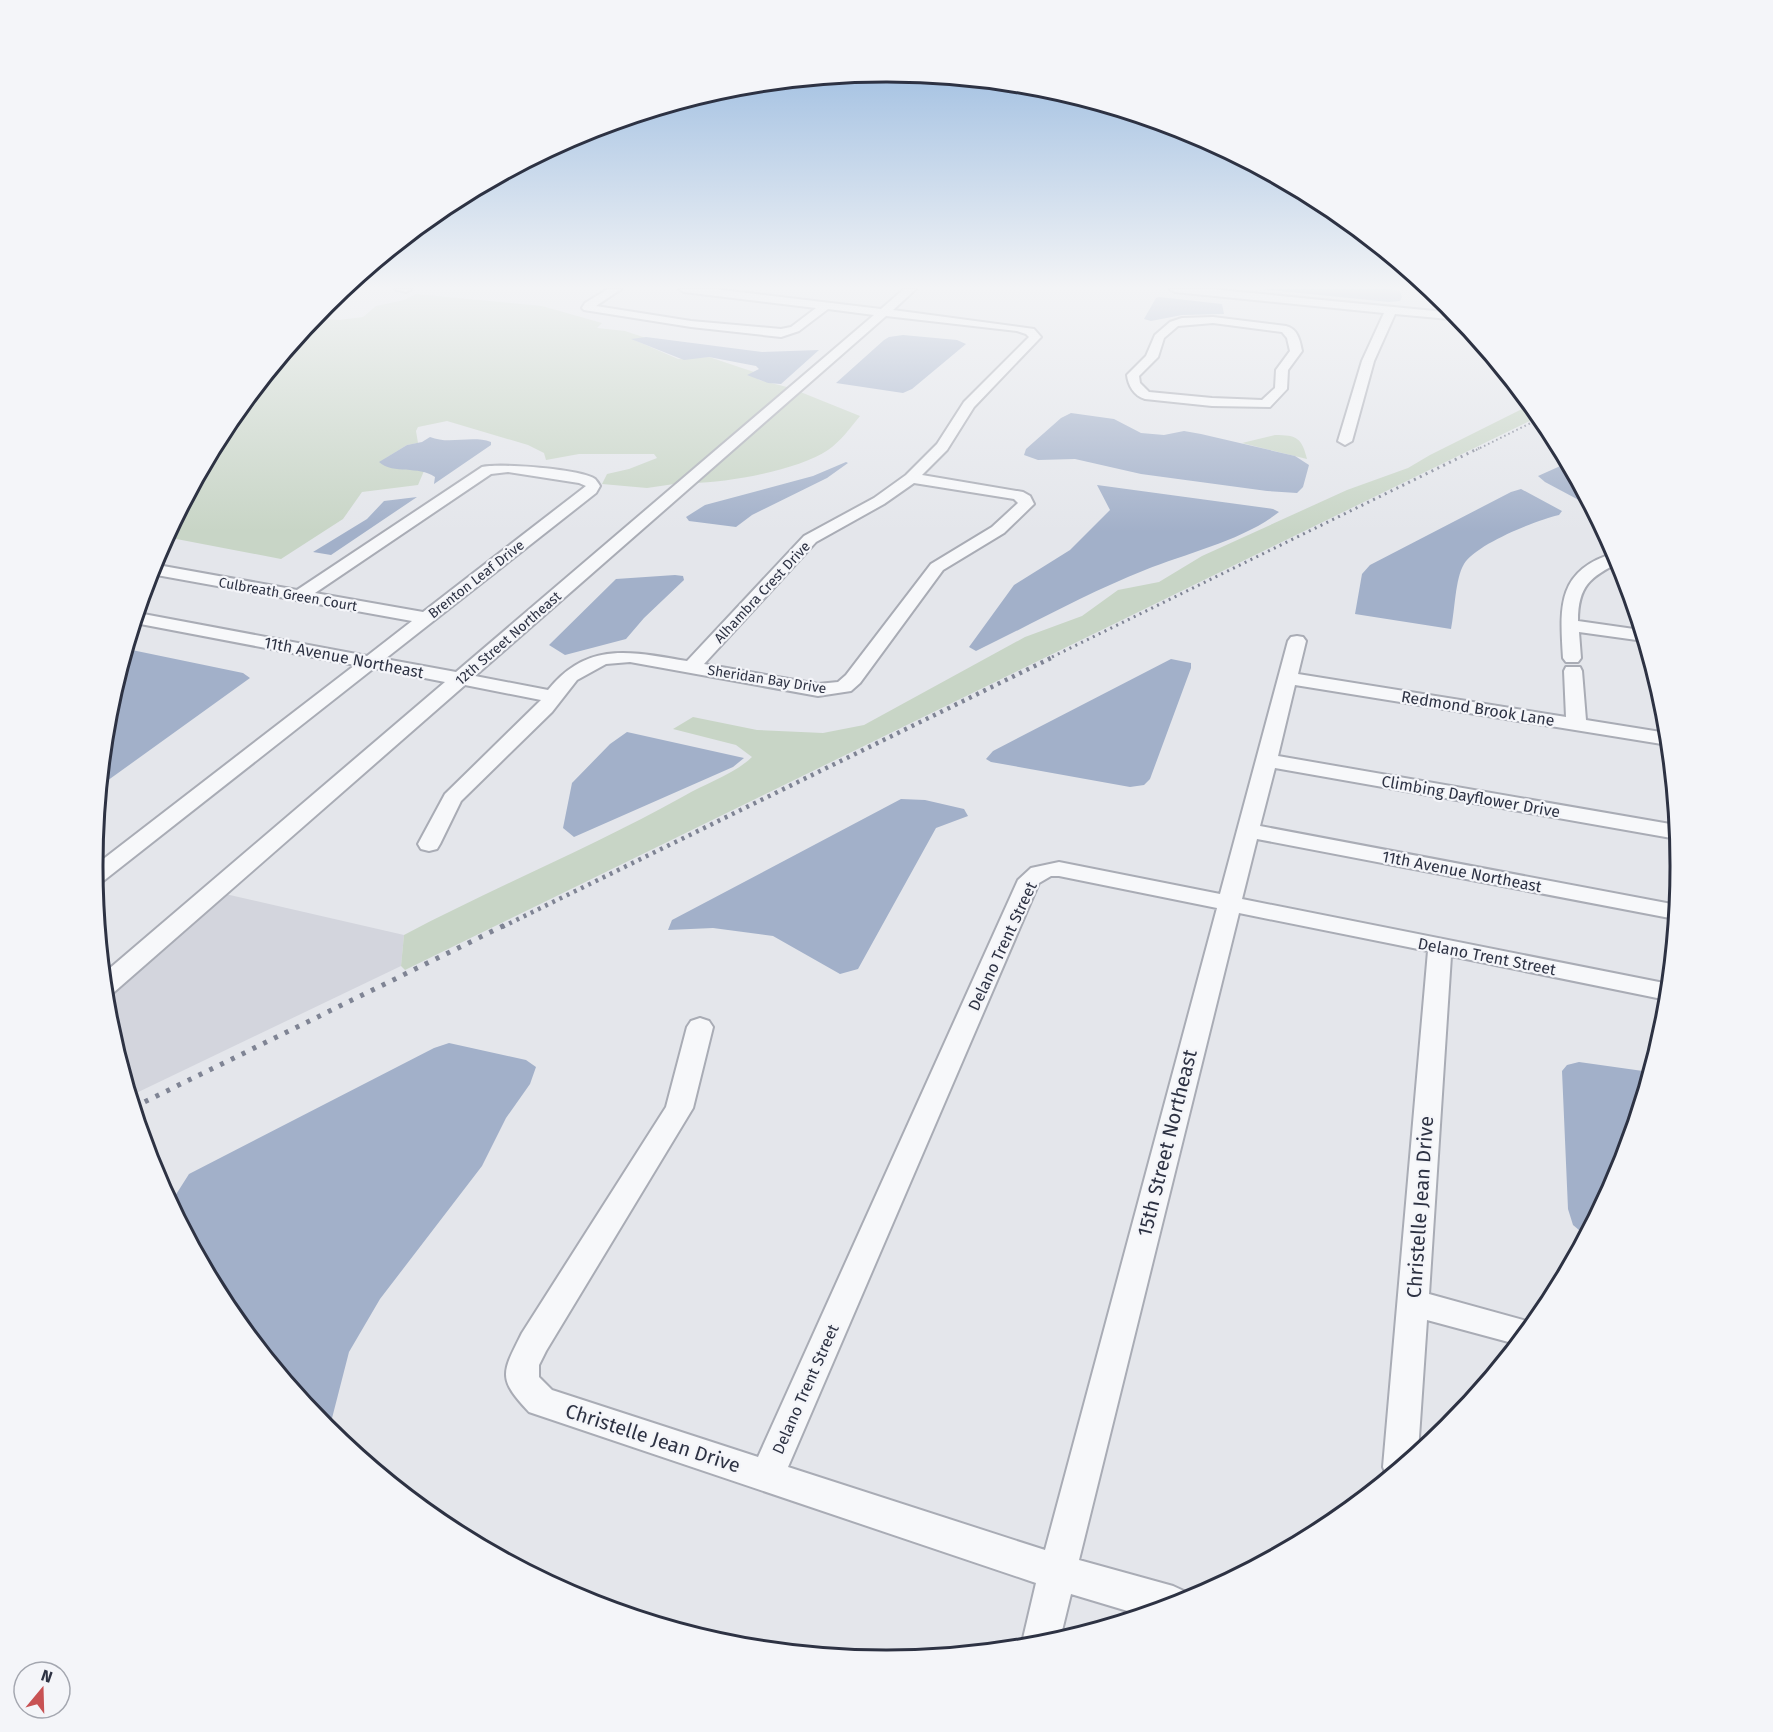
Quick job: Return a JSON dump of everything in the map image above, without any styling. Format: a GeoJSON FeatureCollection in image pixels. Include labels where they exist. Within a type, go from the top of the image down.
{"type":"FeatureCollection","features":[{"type":"Feature","properties":{"kind":"street","name":"12th Street Northeast"},"geometry":{"type":"LineString","coordinates":[[112,980],[817,370]]}},
{"type":"Feature","properties":{"kind":"street","name":"Alhambra Crest Drive"},"geometry":{"type":"LineString","coordinates":[[692,667],[810,539],[879,501],[911,478],[942,447],[969,405],[1003,370]]}},
{"type":"Feature","properties":{"kind":"street"},"geometry":{"type":"LineString","coordinates":[[1138,370],[1133,375],[1134,384],[1145,394],[1212,402],[1265,404],[1281,389],[1282,370]]}},
{"type":"Feature","properties":{"kind":"street"},"geometry":{"type":"LineString","coordinates":[[1345,441],[1365,370]]}},
{"type":"Feature","properties":{"kind":"street","name":"Brenton Leaf Drive"},"geometry":{"type":"LineString","coordinates":[[103,870],[368,661],[591,490],[593,486],[590,482],[508,468],[487,470],[301,596]]}},
{"type":"Feature","properties":{"kind":"street","name":"Sheridan Bay Drive"},"geometry":{"type":"LineString","coordinates":[[429,844],[452,798],[545,708],[552,696],[580,667],[593,661],[615,656],[692,667],[818,690],[844,687],[853,679],[937,567],[998,530],[1026,504],[1025,499],[1018,495],[911,478]]}},
{"type":"Feature","properties":{"kind":"street"},"geometry":{"type":"LineString","coordinates":[[1576,724],[1569,606],[1572,592],[1580,579],[1608,561]]}},
{"type":"Feature","properties":{"kind":"street","name":"Culbreath Green Court"},"geometry":{"type":"LineString","coordinates":[[161,571],[424,618]]}},
{"type":"Feature","properties":{"kind":"street","name":"11th Avenue Northeast"},"geometry":{"type":"LineString","coordinates":[[143,619],[552,696]]}},
{"type":"Feature","properties":{"kind":"street"},"geometry":{"type":"LineString","coordinates":[[1570,626],[1634,635]]}},
{"type":"Feature","properties":{"kind":"street","name":"15th Street Northeast"},"geometry":{"type":"LineString","coordinates":[[1042,1633],[1297,641]]}},
{"type":"Feature","properties":{"kind":"street","name":"Redmond Brook Lane"},"geometry":{"type":"LineString","coordinates":[[1287,678],[1659,738]]}},
{"type":"Feature","properties":{"kind":"street","name":"Climbing Dayflower Drive"},"geometry":{"type":"LineString","coordinates":[[1266,760],[1669,831]]}},
{"type":"Feature","properties":{"kind":"street","name":"11th Avenue Northeast"},"geometry":{"type":"LineString","coordinates":[[1247,830],[1668,911]]}},
{"type":"Feature","properties":{"kind":"street","name":"Delano Trent Street"},"geometry":{"type":"LineString","coordinates":[[767,1476],[1029,880],[1035,875],[1048,869],[1059,869],[1659,990]]}},
{"type":"Feature","properties":{"kind":"street","name":"Christelle Jean Drive"},"geometry":{"type":"LineString","coordinates":[[1401,1457],[1440,947]]}},
{"type":"Feature","properties":{"kind":"street","name":"Christelle Jean Drive"},"geometry":{"type":"LineString","coordinates":[[700,1027],[679,1108],[533,1343],[522,1365],[522,1382],[541,1401],[1056,1572],[1158,1601]]}},
{"type":"Feature","properties":{"kind":"street"},"geometry":{"type":"LineString","coordinates":[[1413,1303],[1517,1331]]}},
{"type":"Feature","properties":{"kind":"shaded area"},"geometry":{"type":"Polygon","coordinates":[[[221,893],[404,935],[401,966],[137,1093],[118,1019],[113,987],[221,893]]]}},
{"type":"Feature","properties":{"kind":"green space"},"geometry":{"type":"Polygon","coordinates":[[[280,370],[747,370],[754,372],[759,380],[791,388],[681,483],[647,488],[602,484],[607,474],[629,469],[657,458],[654,454],[579,454],[546,460],[544,453],[528,445],[447,421],[418,427],[416,431],[418,443],[407,445],[386,458],[404,468],[424,471],[418,485],[362,492],[343,519],[281,559],[175,539],[208,474],[235,431],[280,370]]]}},
{"type":"Feature","properties":{"kind":"green space"},"geometry":{"type":"Polygon","coordinates":[[[798,391],[860,416],[832,447],[799,464],[743,478],[692,483],[798,391]]]}},
{"type":"Feature","properties":{"kind":"green space"},"geometry":{"type":"Polygon","coordinates":[[[1522,409],[1531,421],[405,970],[401,966],[404,935],[650,815],[728,774],[752,757],[736,745],[673,729],[693,717],[757,730],[823,733],[864,725],[1025,637],[1082,616],[1118,590],[1159,582],[1202,556],[1347,490],[1408,468],[1522,409]]]}},
{"type":"Feature","properties":{"kind":"green space"},"geometry":{"type":"Polygon","coordinates":[[[1275,435],[1297,439],[1303,446],[1307,459],[1242,443],[1275,435]]]}},
{"type":"Feature","properties":{"kind":"water"},"geometry":{"type":"Polygon","coordinates":[[[757,370],[797,370],[781,384],[768,383],[747,375],[757,370]]]}},
{"type":"Feature","properties":{"kind":"water"},"geometry":{"type":"Polygon","coordinates":[[[851,370],[935,370],[912,389],[903,393],[836,383],[851,370]]]}},
{"type":"Feature","properties":{"kind":"water"},"geometry":{"type":"Polygon","coordinates":[[[1071,413],[1114,419],[1141,433],[1164,435],[1184,431],[1201,434],[1295,456],[1309,465],[1303,487],[1297,493],[1141,474],[1075,459],[1038,460],[1024,455],[1026,449],[1061,418],[1071,413]]]}},
{"type":"Feature","properties":{"kind":"water"},"geometry":{"type":"Polygon","coordinates":[[[430,437],[445,440],[476,439],[491,442],[491,445],[434,484],[435,477],[428,473],[392,468],[379,462],[407,445],[422,442],[430,437]]]}},
{"type":"Feature","properties":{"kind":"water"},"geometry":{"type":"Polygon","coordinates":[[[848,463],[827,478],[752,515],[736,527],[689,521],[686,517],[705,505],[813,476],[848,463]]]}},
{"type":"Feature","properties":{"kind":"water"},"geometry":{"type":"Polygon","coordinates":[[[1560,466],[1579,500],[1545,482],[1538,476],[1560,466]]]}},
{"type":"Feature","properties":{"kind":"water"},"geometry":{"type":"Polygon","coordinates":[[[1097,485],[1273,509],[1279,512],[1265,522],[1232,538],[1123,579],[976,651],[969,647],[1014,585],[1070,550],[1110,510],[1097,485]]]}},
{"type":"Feature","properties":{"kind":"water"},"geometry":{"type":"Polygon","coordinates":[[[1521,489],[1562,511],[1559,515],[1508,534],[1471,556],[1461,570],[1451,629],[1355,614],[1362,574],[1370,565],[1511,492],[1521,489]]]}},
{"type":"Feature","properties":{"kind":"water"},"geometry":{"type":"Polygon","coordinates":[[[417,497],[331,555],[313,552],[367,519],[384,501],[417,497]]]}},
{"type":"Feature","properties":{"kind":"water"},"geometry":{"type":"Polygon","coordinates":[[[683,576],[684,580],[644,618],[626,639],[565,655],[549,645],[616,579],[683,576]]]}},
{"type":"Feature","properties":{"kind":"water"},"geometry":{"type":"Polygon","coordinates":[[[134,650],[243,673],[250,678],[108,780],[118,713],[134,650]]]}},
{"type":"Feature","properties":{"kind":"water"},"geometry":{"type":"Polygon","coordinates":[[[1171,659],[1191,663],[1191,668],[1150,779],[1144,785],[1130,787],[991,762],[986,759],[993,751],[1171,659]]]}},
{"type":"Feature","properties":{"kind":"water"},"geometry":{"type":"Polygon","coordinates":[[[627,732],[744,758],[733,767],[574,837],[563,828],[572,783],[610,744],[627,732]]]}},
{"type":"Feature","properties":{"kind":"water"},"geometry":{"type":"Polygon","coordinates":[[[901,799],[925,800],[964,809],[968,816],[936,828],[858,969],[840,974],[773,936],[713,928],[668,930],[672,920],[901,799]]]}},
{"type":"Feature","properties":{"kind":"water"},"geometry":{"type":"Polygon","coordinates":[[[449,1043],[526,1060],[536,1067],[530,1084],[506,1118],[482,1166],[380,1299],[349,1352],[332,1420],[297,1383],[235,1301],[208,1258],[176,1195],[189,1174],[434,1048],[449,1043]]]}},
{"type":"Feature","properties":{"kind":"water"},"geometry":{"type":"Polygon","coordinates":[[[1579,1062],[1642,1071],[1610,1166],[1580,1231],[1573,1225],[1568,1209],[1562,1071],[1567,1065],[1579,1062]]]}},
{"type":"Feature","properties":{"kind":"railway"},"geometry":{"type":"LineString","coordinates":[[1476,450],[1532,422]]}},
{"type":"Feature","properties":{"kind":"railway"},"geometry":{"type":"LineString","coordinates":[[1052,657],[1479,448]]}},
{"type":"Feature","properties":{"kind":"railway"},"geometry":{"type":"LineString","coordinates":[[502,927],[1055,656]]}},
{"type":"Feature","properties":{"kind":"railway"},"geometry":{"type":"LineString","coordinates":[[141,1104],[505,925]]}}]}
